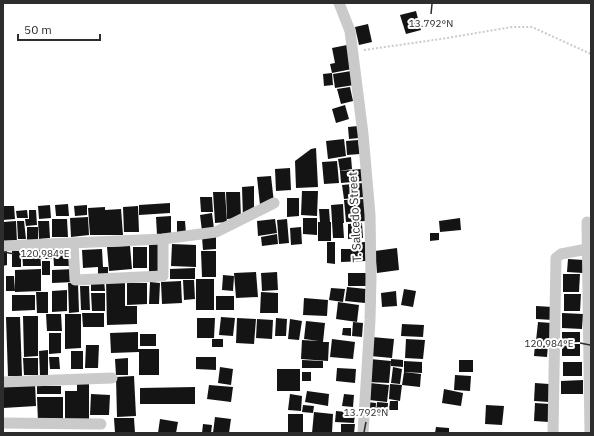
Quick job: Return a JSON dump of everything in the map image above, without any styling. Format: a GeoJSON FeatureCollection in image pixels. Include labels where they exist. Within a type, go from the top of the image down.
{"type":"FeatureCollection","features":[{"type":"Feature","properties":{"kind":"street","name":"T. Salcedo Street"},"geometry":{"type":"LineString","coordinates":[[339,3],[350,31],[353,51],[363,134],[370,215],[370,320],[363,433]]}},
{"type":"Feature","properties":{"kind":"street"},"geometry":{"type":"LineString","coordinates":[[3,246],[162,239],[216,232],[274,203]]}},
{"type":"Feature","properties":{"kind":"street"},"geometry":{"type":"LineString","coordinates":[[587,222],[590,433]]}},
{"type":"Feature","properties":{"kind":"street"},"geometry":{"type":"LineString","coordinates":[[73,242],[75,280],[163,276],[162,239]]}},
{"type":"Feature","properties":{"kind":"street"},"geometry":{"type":"LineString","coordinates":[[553,433],[556,258],[561,254],[587,249]]}},
{"type":"Feature","properties":{"kind":"street"},"geometry":{"type":"LineString","coordinates":[[3,382],[112,378]]}},
{"type":"Feature","properties":{"kind":"street"},"geometry":{"type":"LineString","coordinates":[[3,423],[101,424]]}},
{"type":"Feature","properties":{"kind":"path"},"geometry":{"type":"LineString","coordinates":[[353,51],[519,27],[532,28],[591,54]]}},
{"type":"Feature","properties":{"kind":"building"},"geometry":{"type":"Polygon","coordinates":[[[416,11],[421,30],[406,34],[400,15],[416,11]]]}},
{"type":"Feature","properties":{"kind":"building"},"geometry":{"type":"Polygon","coordinates":[[[368,24],[372,42],[359,45],[355,27],[368,24]]]}},
{"type":"Feature","properties":{"kind":"building"},"geometry":{"type":"Polygon","coordinates":[[[347,45],[352,69],[332,73],[330,64],[335,63],[332,48],[347,45]]]}},
{"type":"Feature","properties":{"kind":"building"},"geometry":{"type":"Polygon","coordinates":[[[351,71],[354,85],[335,88],[333,74],[351,71]]]}},
{"type":"Feature","properties":{"kind":"building"},"geometry":{"type":"Polygon","coordinates":[[[332,73],[333,85],[324,86],[323,74],[332,73]]]}},
{"type":"Feature","properties":{"kind":"building"},"geometry":{"type":"Polygon","coordinates":[[[350,87],[353,101],[341,104],[337,89],[350,87]]]}},
{"type":"Feature","properties":{"kind":"building"},"geometry":{"type":"Polygon","coordinates":[[[345,105],[349,119],[336,123],[332,109],[345,105]]]}},
{"type":"Feature","properties":{"kind":"building"},"geometry":{"type":"Polygon","coordinates":[[[358,126],[359,138],[349,139],[348,127],[358,126]]]}},
{"type":"Feature","properties":{"kind":"building"},"geometry":{"type":"Polygon","coordinates":[[[344,139],[346,156],[328,159],[326,141],[344,139]]]}},
{"type":"Feature","properties":{"kind":"building"},"geometry":{"type":"Polygon","coordinates":[[[358,140],[360,154],[347,155],[346,141],[358,140]]]}},
{"type":"Feature","properties":{"kind":"building"},"geometry":{"type":"Polygon","coordinates":[[[316,148],[318,187],[296,188],[295,161],[311,149],[316,148]]]}},
{"type":"Feature","properties":{"kind":"building"},"geometry":{"type":"Polygon","coordinates":[[[351,157],[352,169],[340,171],[338,159],[351,157]]]}},
{"type":"Feature","properties":{"kind":"building"},"geometry":{"type":"Polygon","coordinates":[[[337,161],[339,183],[324,184],[322,162],[337,161]]]}},
{"type":"Feature","properties":{"kind":"building"},"geometry":{"type":"Polygon","coordinates":[[[290,168],[291,190],[276,191],[275,169],[290,168]]]}},
{"type":"Feature","properties":{"kind":"building"},"geometry":{"type":"Polygon","coordinates":[[[361,169],[363,181],[341,183],[340,171],[361,169]]]}},
{"type":"Feature","properties":{"kind":"building"},"geometry":{"type":"Polygon","coordinates":[[[271,176],[274,203],[260,205],[257,177],[271,176]]]}},
{"type":"Feature","properties":{"kind":"building"},"geometry":{"type":"Polygon","coordinates":[[[363,183],[364,197],[344,199],[342,185],[363,183]]]}},
{"type":"Feature","properties":{"kind":"building"},"geometry":{"type":"Polygon","coordinates":[[[254,186],[254,212],[243,218],[242,187],[254,186]]]}},
{"type":"Feature","properties":{"kind":"building"},"geometry":{"type":"Polygon","coordinates":[[[302,191],[318,191],[317,216],[301,215],[302,191]]]}},
{"type":"Feature","properties":{"kind":"building"},"geometry":{"type":"Polygon","coordinates":[[[213,192],[225,192],[227,222],[215,223],[213,192]]]}},
{"type":"Feature","properties":{"kind":"building"},"geometry":{"type":"Polygon","coordinates":[[[226,192],[240,192],[241,218],[227,219],[226,192]]]}},
{"type":"Feature","properties":{"kind":"building"},"geometry":{"type":"Polygon","coordinates":[[[200,197],[212,197],[213,212],[201,212],[200,197]]]}},
{"type":"Feature","properties":{"kind":"building"},"geometry":{"type":"Polygon","coordinates":[[[287,198],[299,198],[299,216],[287,217],[287,198]]]}},
{"type":"Feature","properties":{"kind":"building"},"geometry":{"type":"Polygon","coordinates":[[[364,199],[366,221],[346,222],[344,200],[364,199]]]}},
{"type":"Feature","properties":{"kind":"building"},"geometry":{"type":"Polygon","coordinates":[[[170,203],[170,213],[139,215],[139,205],[170,203]]]}},
{"type":"Feature","properties":{"kind":"building"},"geometry":{"type":"Polygon","coordinates":[[[68,204],[69,216],[56,216],[55,205],[68,204]]]}},
{"type":"Feature","properties":{"kind":"building"},"geometry":{"type":"Polygon","coordinates":[[[343,204],[344,238],[333,238],[331,205],[343,204]]]}},
{"type":"Feature","properties":{"kind":"building"},"geometry":{"type":"Polygon","coordinates":[[[50,205],[51,218],[39,219],[38,206],[50,205]]]}},
{"type":"Feature","properties":{"kind":"building"},"geometry":{"type":"Polygon","coordinates":[[[87,205],[87,215],[75,216],[74,206],[87,205]]]}},
{"type":"Feature","properties":{"kind":"building"},"geometry":{"type":"Polygon","coordinates":[[[3,206],[14,206],[15,219],[3,220],[3,206]]]}},
{"type":"Feature","properties":{"kind":"building"},"geometry":{"type":"Polygon","coordinates":[[[138,206],[139,232],[124,232],[123,207],[138,206]]]}},
{"type":"Feature","properties":{"kind":"building"},"geometry":{"type":"Polygon","coordinates":[[[105,207],[105,210],[121,209],[123,235],[90,235],[88,208],[105,207]]]}},
{"type":"Feature","properties":{"kind":"building"},"geometry":{"type":"Polygon","coordinates":[[[319,209],[329,209],[331,241],[318,241],[318,222],[320,222],[319,209]]]}},
{"type":"Feature","properties":{"kind":"building"},"geometry":{"type":"Polygon","coordinates":[[[27,210],[28,218],[17,218],[16,211],[27,210]]]}},
{"type":"Feature","properties":{"kind":"building"},"geometry":{"type":"Polygon","coordinates":[[[29,210],[36,210],[37,225],[26,226],[25,219],[29,219],[29,210]]]}},
{"type":"Feature","properties":{"kind":"building"},"geometry":{"type":"Polygon","coordinates":[[[212,213],[214,229],[202,231],[200,215],[212,213]]]}},
{"type":"Feature","properties":{"kind":"building"},"geometry":{"type":"Polygon","coordinates":[[[171,216],[171,234],[157,235],[156,217],[171,216]]]}},
{"type":"Feature","properties":{"kind":"building"},"geometry":{"type":"Polygon","coordinates":[[[88,217],[89,235],[71,237],[70,218],[88,217]]]}},
{"type":"Feature","properties":{"kind":"building"},"geometry":{"type":"Polygon","coordinates":[[[303,218],[317,218],[317,235],[303,234],[303,218]]]}},
{"type":"Feature","properties":{"kind":"building"},"geometry":{"type":"Polygon","coordinates":[[[460,218],[461,230],[440,232],[439,221],[460,218]]]}},
{"type":"Feature","properties":{"kind":"building"},"geometry":{"type":"Polygon","coordinates":[[[52,219],[67,219],[68,237],[52,237],[52,219]]]}},
{"type":"Feature","properties":{"kind":"building"},"geometry":{"type":"Polygon","coordinates":[[[275,219],[277,233],[258,236],[257,221],[275,219]]]}},
{"type":"Feature","properties":{"kind":"building"},"geometry":{"type":"Polygon","coordinates":[[[287,219],[289,243],[279,244],[277,220],[287,219]]]}},
{"type":"Feature","properties":{"kind":"building"},"geometry":{"type":"Polygon","coordinates":[[[16,221],[17,242],[4,242],[3,222],[16,221]]]}},
{"type":"Feature","properties":{"kind":"building"},"geometry":{"type":"Polygon","coordinates":[[[17,221],[24,221],[26,239],[18,239],[17,221]]]}},
{"type":"Feature","properties":{"kind":"building"},"geometry":{"type":"Polygon","coordinates":[[[38,221],[49,221],[50,238],[39,239],[38,221]]]}},
{"type":"Feature","properties":{"kind":"building"},"geometry":{"type":"Polygon","coordinates":[[[177,221],[185,221],[186,234],[177,234],[177,221]]]}},
{"type":"Feature","properties":{"kind":"building"},"geometry":{"type":"Polygon","coordinates":[[[362,223],[363,238],[348,239],[348,224],[362,223]]]}},
{"type":"Feature","properties":{"kind":"building"},"geometry":{"type":"Polygon","coordinates":[[[27,227],[38,227],[38,240],[27,240],[27,227]]]}},
{"type":"Feature","properties":{"kind":"building"},"geometry":{"type":"Polygon","coordinates":[[[301,227],[302,244],[291,245],[290,228],[301,227]]]}},
{"type":"Feature","properties":{"kind":"building"},"geometry":{"type":"Polygon","coordinates":[[[430,233],[439,233],[439,240],[430,241],[430,233]]]}},
{"type":"Feature","properties":{"kind":"building"},"geometry":{"type":"Polygon","coordinates":[[[277,234],[278,244],[262,246],[261,237],[277,234]]]}},
{"type":"Feature","properties":{"kind":"building"},"geometry":{"type":"Polygon","coordinates":[[[202,237],[216,237],[216,249],[203,250],[202,237]]]}},
{"type":"Feature","properties":{"kind":"building"},"geometry":{"type":"Polygon","coordinates":[[[327,242],[335,242],[335,264],[327,263],[327,242]]]}},
{"type":"Feature","properties":{"kind":"building"},"geometry":{"type":"Polygon","coordinates":[[[365,242],[366,261],[341,262],[341,249],[352,249],[352,243],[365,242]]]}},
{"type":"Feature","properties":{"kind":"building"},"geometry":{"type":"Polygon","coordinates":[[[161,243],[161,274],[149,274],[149,244],[161,243]]]}},
{"type":"Feature","properties":{"kind":"building"},"geometry":{"type":"Polygon","coordinates":[[[172,244],[196,245],[196,267],[171,266],[172,244]]]}},
{"type":"Feature","properties":{"kind":"building"},"geometry":{"type":"Polygon","coordinates":[[[130,246],[132,269],[109,271],[107,247],[130,246]]]}},
{"type":"Feature","properties":{"kind":"building"},"geometry":{"type":"Polygon","coordinates":[[[51,247],[52,259],[41,259],[41,248],[51,247]]]}},
{"type":"Feature","properties":{"kind":"building"},"geometry":{"type":"Polygon","coordinates":[[[53,247],[73,247],[73,266],[54,266],[53,247]]]}},
{"type":"Feature","properties":{"kind":"building"},"geometry":{"type":"Polygon","coordinates":[[[133,247],[147,247],[147,268],[133,268],[133,247]]]}},
{"type":"Feature","properties":{"kind":"building"},"geometry":{"type":"Polygon","coordinates":[[[397,248],[399,270],[377,273],[375,251],[397,248]]]}},
{"type":"Feature","properties":{"kind":"building"},"geometry":{"type":"Polygon","coordinates":[[[22,249],[40,249],[41,266],[23,266],[22,249]]]}},
{"type":"Feature","properties":{"kind":"building"},"geometry":{"type":"Polygon","coordinates":[[[102,249],[103,267],[108,267],[108,275],[98,276],[98,267],[83,268],[82,250],[102,249]]]}},
{"type":"Feature","properties":{"kind":"building"},"geometry":{"type":"Polygon","coordinates":[[[3,250],[7,250],[7,265],[3,266],[3,250]]]}},
{"type":"Feature","properties":{"kind":"building"},"geometry":{"type":"Polygon","coordinates":[[[12,251],[21,251],[21,267],[12,267],[12,251]]]}},
{"type":"Feature","properties":{"kind":"building"},"geometry":{"type":"Polygon","coordinates":[[[201,251],[216,251],[216,277],[202,277],[201,251]]]}},
{"type":"Feature","properties":{"kind":"building"},"geometry":{"type":"Polygon","coordinates":[[[568,259],[584,260],[583,273],[567,272],[568,259]]]}},
{"type":"Feature","properties":{"kind":"building"},"geometry":{"type":"Polygon","coordinates":[[[42,261],[50,261],[50,275],[42,275],[42,261]]]}},
{"type":"Feature","properties":{"kind":"building"},"geometry":{"type":"Polygon","coordinates":[[[195,268],[195,279],[170,279],[170,269],[195,268]]]}},
{"type":"Feature","properties":{"kind":"building"},"geometry":{"type":"Polygon","coordinates":[[[41,269],[41,291],[15,292],[15,270],[41,269]]]}},
{"type":"Feature","properties":{"kind":"building"},"geometry":{"type":"Polygon","coordinates":[[[74,269],[74,282],[52,283],[52,270],[74,269]]]}},
{"type":"Feature","properties":{"kind":"building"},"geometry":{"type":"Polygon","coordinates":[[[256,272],[258,297],[236,298],[234,273],[256,272]]]}},
{"type":"Feature","properties":{"kind":"building"},"geometry":{"type":"Polygon","coordinates":[[[277,272],[278,290],[262,291],[261,273],[277,272]]]}},
{"type":"Feature","properties":{"kind":"building"},"geometry":{"type":"Polygon","coordinates":[[[348,273],[366,273],[366,286],[348,286],[348,273]]]}},
{"type":"Feature","properties":{"kind":"building"},"geometry":{"type":"Polygon","coordinates":[[[563,274],[580,274],[579,292],[563,292],[563,274]]]}},
{"type":"Feature","properties":{"kind":"building"},"geometry":{"type":"Polygon","coordinates":[[[223,275],[234,276],[233,291],[222,290],[223,275]]]}},
{"type":"Feature","properties":{"kind":"building"},"geometry":{"type":"Polygon","coordinates":[[[6,276],[14,276],[15,291],[6,291],[6,276]]]}},
{"type":"Feature","properties":{"kind":"building"},"geometry":{"type":"Polygon","coordinates":[[[106,279],[125,279],[125,306],[137,306],[137,324],[107,325],[106,279]]]}},
{"type":"Feature","properties":{"kind":"building"},"geometry":{"type":"Polygon","coordinates":[[[196,279],[214,279],[214,310],[196,310],[196,279]]]}},
{"type":"Feature","properties":{"kind":"building"},"geometry":{"type":"Polygon","coordinates":[[[91,280],[104,280],[105,291],[91,291],[91,280]]]}},
{"type":"Feature","properties":{"kind":"building"},"geometry":{"type":"Polygon","coordinates":[[[183,280],[194,280],[195,299],[184,300],[183,280]]]}},
{"type":"Feature","properties":{"kind":"building"},"geometry":{"type":"Polygon","coordinates":[[[181,281],[182,303],[162,304],[161,282],[181,281]]]}},
{"type":"Feature","properties":{"kind":"building"},"geometry":{"type":"Polygon","coordinates":[[[150,282],[160,283],[159,304],[149,304],[150,282]]]}},
{"type":"Feature","properties":{"kind":"building"},"geometry":{"type":"Polygon","coordinates":[[[68,283],[78,283],[79,312],[69,313],[68,283]]]}},
{"type":"Feature","properties":{"kind":"building"},"geometry":{"type":"Polygon","coordinates":[[[127,283],[147,283],[147,304],[127,305],[127,283]]]}},
{"type":"Feature","properties":{"kind":"building"},"geometry":{"type":"Polygon","coordinates":[[[80,286],[89,286],[90,310],[81,310],[80,286]]]}},
{"type":"Feature","properties":{"kind":"building"},"geometry":{"type":"Polygon","coordinates":[[[347,287],[366,289],[365,303],[345,301],[347,287]]]}},
{"type":"Feature","properties":{"kind":"building"},"geometry":{"type":"Polygon","coordinates":[[[331,288],[345,289],[343,302],[329,300],[331,288]]]}},
{"type":"Feature","properties":{"kind":"building"},"geometry":{"type":"Polygon","coordinates":[[[404,289],[416,291],[413,307],[401,305],[404,289]]]}},
{"type":"Feature","properties":{"kind":"building"},"geometry":{"type":"Polygon","coordinates":[[[67,290],[67,311],[52,312],[52,291],[67,290]]]}},
{"type":"Feature","properties":{"kind":"building"},"geometry":{"type":"Polygon","coordinates":[[[396,291],[397,306],[382,307],[381,293],[396,291]]]}},
{"type":"Feature","properties":{"kind":"building"},"geometry":{"type":"Polygon","coordinates":[[[36,292],[48,292],[48,313],[37,313],[36,292]]]}},
{"type":"Feature","properties":{"kind":"building"},"geometry":{"type":"Polygon","coordinates":[[[261,292],[278,293],[278,313],[260,313],[261,292]]]}},
{"type":"Feature","properties":{"kind":"building"},"geometry":{"type":"Polygon","coordinates":[[[91,293],[105,293],[105,311],[92,311],[91,293]]]}},
{"type":"Feature","properties":{"kind":"building"},"geometry":{"type":"Polygon","coordinates":[[[564,294],[581,294],[580,311],[564,311],[564,294]]]}},
{"type":"Feature","properties":{"kind":"building"},"geometry":{"type":"Polygon","coordinates":[[[12,295],[35,295],[35,310],[12,311],[12,295]]]}},
{"type":"Feature","properties":{"kind":"building"},"geometry":{"type":"Polygon","coordinates":[[[216,296],[234,296],[234,310],[216,310],[216,296]]]}},
{"type":"Feature","properties":{"kind":"building"},"geometry":{"type":"Polygon","coordinates":[[[304,298],[328,300],[327,316],[303,315],[304,298]]]}},
{"type":"Feature","properties":{"kind":"building"},"geometry":{"type":"Polygon","coordinates":[[[338,302],[359,305],[357,322],[336,319],[338,302]]]}},
{"type":"Feature","properties":{"kind":"building"},"geometry":{"type":"Polygon","coordinates":[[[536,306],[553,307],[553,320],[536,319],[536,306]]]}},
{"type":"Feature","properties":{"kind":"building"},"geometry":{"type":"Polygon","coordinates":[[[82,313],[104,313],[104,327],[83,327],[82,313]]]}},
{"type":"Feature","properties":{"kind":"building"},"geometry":{"type":"Polygon","coordinates":[[[562,313],[583,314],[582,329],[562,328],[562,313]]]}},
{"type":"Feature","properties":{"kind":"building"},"geometry":{"type":"Polygon","coordinates":[[[46,314],[61,314],[62,331],[47,331],[46,314]]]}},
{"type":"Feature","properties":{"kind":"building"},"geometry":{"type":"Polygon","coordinates":[[[65,314],[81,314],[81,348],[65,349],[65,314]]]}},
{"type":"Feature","properties":{"kind":"building"},"geometry":{"type":"Polygon","coordinates":[[[23,316],[38,316],[38,356],[24,357],[23,316]]]}},
{"type":"Feature","properties":{"kind":"building"},"geometry":{"type":"Polygon","coordinates":[[[6,317],[20,317],[22,376],[8,376],[6,317]]]}},
{"type":"Feature","properties":{"kind":"building"},"geometry":{"type":"Polygon","coordinates":[[[221,317],[235,318],[233,336],[219,335],[221,317]]]}},
{"type":"Feature","properties":{"kind":"building"},"geometry":{"type":"Polygon","coordinates":[[[197,318],[215,318],[214,338],[197,338],[197,318]]]}},
{"type":"Feature","properties":{"kind":"building"},"geometry":{"type":"Polygon","coordinates":[[[237,318],[256,319],[254,344],[236,343],[237,318]]]}},
{"type":"Feature","properties":{"kind":"building"},"geometry":{"type":"Polygon","coordinates":[[[276,318],[287,319],[286,336],[275,336],[276,318]]]}},
{"type":"Feature","properties":{"kind":"building"},"geometry":{"type":"Polygon","coordinates":[[[257,319],[273,320],[272,339],[256,338],[257,319]]]}},
{"type":"Feature","properties":{"kind":"building"},"geometry":{"type":"Polygon","coordinates":[[[290,319],[302,321],[299,340],[288,339],[290,319]]]}},
{"type":"Feature","properties":{"kind":"building"},"geometry":{"type":"Polygon","coordinates":[[[306,321],[325,323],[323,342],[329,342],[328,361],[301,359],[302,340],[319,341],[304,339],[306,321]]]}},
{"type":"Feature","properties":{"kind":"building"},"geometry":{"type":"Polygon","coordinates":[[[353,322],[363,323],[362,337],[352,336],[353,322]]]}},
{"type":"Feature","properties":{"kind":"building"},"geometry":{"type":"Polygon","coordinates":[[[538,322],[552,323],[550,342],[536,341],[538,322]]]}},
{"type":"Feature","properties":{"kind":"building"},"geometry":{"type":"Polygon","coordinates":[[[402,324],[424,325],[423,337],[401,336],[402,324]]]}},
{"type":"Feature","properties":{"kind":"building"},"geometry":{"type":"Polygon","coordinates":[[[343,328],[351,328],[351,336],[342,335],[343,328]]]}},
{"type":"Feature","properties":{"kind":"building"},"geometry":{"type":"Polygon","coordinates":[[[138,332],[138,349],[159,349],[159,375],[139,375],[139,352],[111,353],[110,333],[138,332]]]}},
{"type":"Feature","properties":{"kind":"building"},"geometry":{"type":"Polygon","coordinates":[[[562,332],[580,332],[580,342],[562,343],[562,332]]]}},
{"type":"Feature","properties":{"kind":"building"},"geometry":{"type":"Polygon","coordinates":[[[49,333],[61,333],[61,353],[49,354],[49,333]]]}},
{"type":"Feature","properties":{"kind":"building"},"geometry":{"type":"Polygon","coordinates":[[[140,334],[156,334],[156,346],[140,346],[140,334]]]}},
{"type":"Feature","properties":{"kind":"building"},"geometry":{"type":"Polygon","coordinates":[[[372,337],[394,339],[392,358],[370,356],[372,337]]]}},
{"type":"Feature","properties":{"kind":"building"},"geometry":{"type":"Polygon","coordinates":[[[212,339],[223,339],[223,347],[212,347],[212,339]]]}},
{"type":"Feature","properties":{"kind":"building"},"geometry":{"type":"Polygon","coordinates":[[[332,339],[355,342],[353,359],[330,357],[332,339]]]}},
{"type":"Feature","properties":{"kind":"building"},"geometry":{"type":"Polygon","coordinates":[[[406,339],[425,340],[423,359],[405,358],[406,339]]]}},
{"type":"Feature","properties":{"kind":"building"},"geometry":{"type":"Polygon","coordinates":[[[562,344],[580,344],[580,356],[562,356],[562,344]]]}},
{"type":"Feature","properties":{"kind":"building"},"geometry":{"type":"Polygon","coordinates":[[[86,345],[99,345],[98,368],[85,368],[86,345]]]}},
{"type":"Feature","properties":{"kind":"building"},"geometry":{"type":"Polygon","coordinates":[[[535,345],[548,345],[547,357],[534,356],[535,345]]]}},
{"type":"Feature","properties":{"kind":"building"},"geometry":{"type":"Polygon","coordinates":[[[48,350],[48,375],[40,375],[39,351],[48,350]]]}},
{"type":"Feature","properties":{"kind":"building"},"geometry":{"type":"Polygon","coordinates":[[[71,351],[83,351],[83,369],[71,369],[71,351]]]}},
{"type":"Feature","properties":{"kind":"building"},"geometry":{"type":"Polygon","coordinates":[[[49,357],[59,357],[60,369],[50,369],[49,357]]]}},
{"type":"Feature","properties":{"kind":"building"},"geometry":{"type":"Polygon","coordinates":[[[196,357],[216,357],[216,370],[196,369],[196,357]]]}},
{"type":"Feature","properties":{"kind":"building"},"geometry":{"type":"Polygon","coordinates":[[[23,358],[38,358],[38,375],[24,375],[23,358]]]}},
{"type":"Feature","properties":{"kind":"building"},"geometry":{"type":"Polygon","coordinates":[[[128,358],[128,375],[116,375],[115,359],[128,358]]]}},
{"type":"Feature","properties":{"kind":"building"},"geometry":{"type":"Polygon","coordinates":[[[370,359],[391,361],[389,383],[368,382],[370,359]]]}},
{"type":"Feature","properties":{"kind":"building"},"geometry":{"type":"Polygon","coordinates":[[[391,359],[403,360],[403,367],[391,366],[391,359]]]}},
{"type":"Feature","properties":{"kind":"building"},"geometry":{"type":"Polygon","coordinates":[[[302,360],[323,361],[323,368],[302,368],[302,360]]]}},
{"type":"Feature","properties":{"kind":"building"},"geometry":{"type":"Polygon","coordinates":[[[459,360],[473,360],[473,372],[459,372],[459,360]]]}},
{"type":"Feature","properties":{"kind":"building"},"geometry":{"type":"Polygon","coordinates":[[[404,361],[422,362],[422,373],[404,372],[404,361]]]}},
{"type":"Feature","properties":{"kind":"building"},"geometry":{"type":"Polygon","coordinates":[[[563,362],[582,362],[582,376],[563,376],[563,362]]]}},
{"type":"Feature","properties":{"kind":"building"},"geometry":{"type":"Polygon","coordinates":[[[220,367],[233,369],[231,385],[218,383],[220,367]]]}},
{"type":"Feature","properties":{"kind":"building"},"geometry":{"type":"Polygon","coordinates":[[[393,367],[402,369],[400,384],[391,383],[393,367]]]}},
{"type":"Feature","properties":{"kind":"building"},"geometry":{"type":"Polygon","coordinates":[[[337,368],[356,369],[355,383],[336,381],[337,368]]]}},
{"type":"Feature","properties":{"kind":"building"},"geometry":{"type":"Polygon","coordinates":[[[277,369],[300,369],[300,391],[277,391],[277,369]]]}},
{"type":"Feature","properties":{"kind":"building"},"geometry":{"type":"Polygon","coordinates":[[[302,372],[311,372],[311,381],[302,381],[302,372]]]}},
{"type":"Feature","properties":{"kind":"building"},"geometry":{"type":"Polygon","coordinates":[[[404,372],[421,374],[420,387],[402,385],[404,372]]]}},
{"type":"Feature","properties":{"kind":"building"},"geometry":{"type":"Polygon","coordinates":[[[455,375],[471,376],[470,391],[454,390],[455,375]]]}},
{"type":"Feature","properties":{"kind":"building"},"geometry":{"type":"Polygon","coordinates":[[[134,376],[136,416],[117,417],[116,377],[134,376]]]}},
{"type":"Feature","properties":{"kind":"building"},"geometry":{"type":"Polygon","coordinates":[[[583,380],[583,394],[561,394],[561,381],[583,380]]]}},
{"type":"Feature","properties":{"kind":"building"},"geometry":{"type":"Polygon","coordinates":[[[35,382],[36,406],[3,408],[3,384],[35,382]]]}},
{"type":"Feature","properties":{"kind":"building"},"geometry":{"type":"Polygon","coordinates":[[[77,382],[89,382],[89,421],[65,421],[65,391],[77,391],[77,382]]]}},
{"type":"Feature","properties":{"kind":"building"},"geometry":{"type":"Polygon","coordinates":[[[370,383],[389,385],[387,402],[369,400],[370,383]]]}},
{"type":"Feature","properties":{"kind":"building"},"geometry":{"type":"Polygon","coordinates":[[[535,383],[549,384],[549,402],[534,401],[535,383]]]}},
{"type":"Feature","properties":{"kind":"building"},"geometry":{"type":"Polygon","coordinates":[[[390,384],[402,385],[400,401],[389,399],[390,384]]]}},
{"type":"Feature","properties":{"kind":"building"},"geometry":{"type":"Polygon","coordinates":[[[209,385],[233,387],[231,402],[207,399],[209,385]]]}},
{"type":"Feature","properties":{"kind":"building"},"geometry":{"type":"Polygon","coordinates":[[[37,386],[61,386],[61,394],[37,394],[37,386]]]}},
{"type":"Feature","properties":{"kind":"building"},"geometry":{"type":"Polygon","coordinates":[[[195,387],[195,404],[140,404],[140,388],[195,387]]]}},
{"type":"Feature","properties":{"kind":"building"},"geometry":{"type":"Polygon","coordinates":[[[444,389],[463,393],[461,406],[442,403],[444,389]]]}},
{"type":"Feature","properties":{"kind":"building"},"geometry":{"type":"Polygon","coordinates":[[[307,391],[329,394],[328,406],[305,402],[307,391]]]}},
{"type":"Feature","properties":{"kind":"building"},"geometry":{"type":"Polygon","coordinates":[[[91,394],[110,395],[109,415],[90,415],[91,394]]]}},
{"type":"Feature","properties":{"kind":"building"},"geometry":{"type":"Polygon","coordinates":[[[290,394],[302,396],[301,411],[288,410],[290,394]]]}},
{"type":"Feature","properties":{"kind":"building"},"geometry":{"type":"Polygon","coordinates":[[[344,394],[354,395],[353,407],[342,406],[344,394]]]}},
{"type":"Feature","properties":{"kind":"building"},"geometry":{"type":"Polygon","coordinates":[[[37,397],[63,397],[63,421],[38,422],[37,397]]]}},
{"type":"Feature","properties":{"kind":"building"},"geometry":{"type":"Polygon","coordinates":[[[390,401],[398,401],[398,410],[389,410],[390,401]]]}},
{"type":"Feature","properties":{"kind":"building"},"geometry":{"type":"Polygon","coordinates":[[[367,402],[376,403],[375,417],[366,416],[367,402]]]}},
{"type":"Feature","properties":{"kind":"building"},"geometry":{"type":"Polygon","coordinates":[[[377,402],[388,403],[387,416],[376,415],[377,402]]]}},
{"type":"Feature","properties":{"kind":"building"},"geometry":{"type":"Polygon","coordinates":[[[535,403],[550,404],[549,422],[534,421],[535,403]]]}},
{"type":"Feature","properties":{"kind":"building"},"geometry":{"type":"Polygon","coordinates":[[[303,405],[314,406],[313,413],[302,412],[303,405]]]}},
{"type":"Feature","properties":{"kind":"building"},"geometry":{"type":"Polygon","coordinates":[[[486,405],[504,406],[502,425],[485,424],[486,405]]]}},
{"type":"Feature","properties":{"kind":"building"},"geometry":{"type":"Polygon","coordinates":[[[336,411],[355,413],[354,423],[335,422],[336,411]]]}},
{"type":"Feature","properties":{"kind":"building"},"geometry":{"type":"Polygon","coordinates":[[[314,412],[333,414],[332,433],[312,433],[314,412]]]}},
{"type":"Feature","properties":{"kind":"building"},"geometry":{"type":"Polygon","coordinates":[[[288,414],[303,414],[303,433],[288,433],[288,414]]]}},
{"type":"Feature","properties":{"kind":"building"},"geometry":{"type":"Polygon","coordinates":[[[215,417],[231,419],[229,433],[213,433],[215,417]]]}},
{"type":"Feature","properties":{"kind":"building"},"geometry":{"type":"Polygon","coordinates":[[[114,418],[134,418],[135,433],[115,433],[114,418]]]}},
{"type":"Feature","properties":{"kind":"building"},"geometry":{"type":"Polygon","coordinates":[[[160,419],[178,422],[176,433],[158,433],[160,419]]]}},
{"type":"Feature","properties":{"kind":"building"},"geometry":{"type":"Polygon","coordinates":[[[203,424],[212,425],[211,433],[202,433],[203,424]]]}},
{"type":"Feature","properties":{"kind":"building"},"geometry":{"type":"Polygon","coordinates":[[[341,424],[355,424],[354,433],[341,433],[341,424]]]}},
{"type":"Feature","properties":{"kind":"building"},"geometry":{"type":"Polygon","coordinates":[[[436,427],[449,428],[449,433],[435,433],[436,427]]]}}]}
